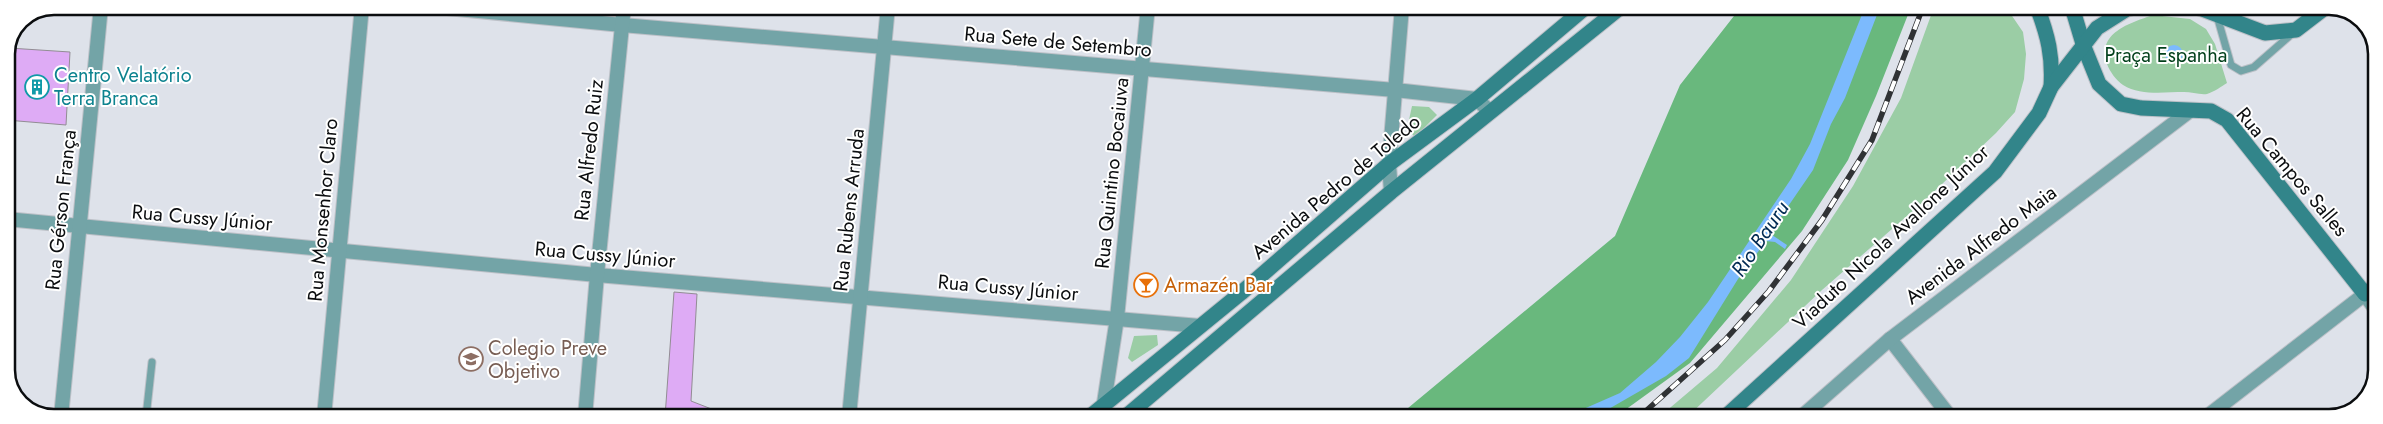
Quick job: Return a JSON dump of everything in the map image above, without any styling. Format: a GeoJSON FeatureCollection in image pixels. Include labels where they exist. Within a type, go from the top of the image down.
{"type":"FeatureCollection","features":[{"type":"Feature","properties":{"kind":"main road","name":"Avenida Pedro de Toledo"},"geometry":{"type":"LineString","coordinates":[[1098,409],[1241,293],[1389,164],[1476,99],[1575,15]]}},
{"type":"Feature","properties":{"kind":"main road","name":"Avenida Pedro de Toledo"},"geometry":{"type":"LineString","coordinates":[[1135,409],[1391,192],[1469,131],[1610,15]]}},
{"type":"Feature","properties":{"kind":"main road"},"geometry":{"type":"LineString","coordinates":[[2040,15],[2049,40],[2053,62],[2051,87]]}},
{"type":"Feature","properties":{"kind":"main road"},"geometry":{"type":"LineString","coordinates":[[2074,15],[2084,47],[2099,84],[2121,104],[2140,108],[2191,110]]}},
{"type":"Feature","properties":{"kind":"main road"},"geometry":{"type":"LineString","coordinates":[[2084,47],[2097,28],[2120,15]]}},
{"type":"Feature","properties":{"kind":"main road"},"geometry":{"type":"LineString","coordinates":[[2220,15],[2266,33],[2296,30],[2316,15]]}},
{"type":"Feature","properties":{"kind":"main road","name":"Viaduto Nicola Avallone Júnior"},"geometry":{"type":"LineString","coordinates":[[1734,409],[1995,172],[2039,113],[2051,87],[2084,47]]}},
{"type":"Feature","properties":{"kind":"main road","name":"Rua Campos Salles"},"geometry":{"type":"LineString","coordinates":[[2191,110],[2211,111],[2227,120],[2368,286]]}},
{"type":"Feature","properties":{"kind":"main road"},"geometry":{"type":"LineString","coordinates":[[1241,293],[1254,309]]}},
{"type":"Feature","properties":{"kind":"street","name":"Rua Gérson França"},"geometry":{"type":"LineString","coordinates":[[62,409],[101,15]]}},
{"type":"Feature","properties":{"kind":"street","name":"Rua Monsenhor Claro"},"geometry":{"type":"LineString","coordinates":[[325,409],[361,15]]}},
{"type":"Feature","properties":{"kind":"street","name":"Rua Sete de Setembro"},"geometry":{"type":"LineString","coordinates":[[519,15],[885,48],[1394,90],[1476,99]]}},
{"type":"Feature","properties":{"kind":"street","name":"Rua Alfredo Ruiz"},"geometry":{"type":"LineString","coordinates":[[586,409],[596,275],[623,15]]}},
{"type":"Feature","properties":{"kind":"street","name":"Rua Rubens Arruda"},"geometry":{"type":"LineString","coordinates":[[850,409],[887,15]]}},
{"type":"Feature","properties":{"kind":"street","name":"Rua Quintino Bocaiuva"},"geometry":{"type":"LineString","coordinates":[[1104,403],[1117,318],[1147,15]]}},
{"type":"Feature","properties":{"kind":"street"},"geometry":{"type":"LineString","coordinates":[[1391,192],[1389,164],[1401,15]]}},
{"type":"Feature","properties":{"kind":"street"},"geometry":{"type":"LineString","coordinates":[[1476,99],[1490,112]]}},
{"type":"Feature","properties":{"kind":"street","name":"Avenida Alfredo Maia"},"geometry":{"type":"LineString","coordinates":[[1810,409],[1890,339],[2191,110]]}},
{"type":"Feature","properties":{"kind":"street","name":"Rua Cussy Júnior"},"geometry":{"type":"LineString","coordinates":[[15,220],[596,275],[1200,326]]}},
{"type":"Feature","properties":{"kind":"street"},"geometry":{"type":"LineString","coordinates":[[2217,409],[2368,292]]}},
{"type":"Feature","properties":{"kind":"street"},"geometry":{"type":"LineString","coordinates":[[1890,339],[1944,409]]}},
{"type":"Feature","properties":{"kind":"lane"},"geometry":{"type":"LineString","coordinates":[[2217,15],[2231,65],[2241,71],[2254,67],[2296,30]]}},
{"type":"Feature","properties":{"kind":"lane"},"geometry":{"type":"LineString","coordinates":[[147,409],[152,362]]}},
{"type":"Feature","properties":{"kind":"green space"},"geometry":{"type":"Polygon","coordinates":[[[1735,15],[1908,15],[1848,160],[1802,231],[1690,363],[1626,409],[1407,409],[1615,236],[1680,85],[1735,15]]]}},
{"type":"Feature","properties":{"kind":"green space"},"geometry":{"type":"Polygon","coordinates":[[[1931,15],[2011,15],[2023,32],[2026,54],[2024,79],[2015,112],[1996,133],[1923,202],[1822,290],[1696,409],[1669,409],[1717,368],[1791,280],[1853,186],[1901,98],[1931,15]]]}},
{"type":"Feature","properties":{"kind":"green space","name":"Praça Espanha"},"geometry":{"type":"Polygon","coordinates":[[[2153,15],[2190,19],[2206,29],[2215,44],[2227,83],[2212,92],[2204,94],[2137,91],[2118,81],[2107,64],[2106,44],[2117,31],[2125,26],[2153,15]]]}},
{"type":"Feature","properties":{"kind":"green space"},"geometry":{"type":"Polygon","coordinates":[[[1412,106],[1429,107],[1437,115],[1415,137],[1407,129],[1412,106]]]}},
{"type":"Feature","properties":{"kind":"green space"},"geometry":{"type":"Polygon","coordinates":[[[1157,335],[1158,345],[1132,362],[1128,358],[1134,336],[1157,335]]]}},
{"type":"Feature","properties":{"kind":"water","name":"Rio Bauru"},"geometry":{"type":"Polygon","coordinates":[[[1862,15],[1877,15],[1845,98],[1831,124],[1813,170],[1776,224],[1772,235],[1787,245],[1785,249],[1775,242],[1766,241],[1738,279],[1689,358],[1666,376],[1609,409],[1584,409],[1620,393],[1656,362],[1680,337],[1708,302],[1791,179],[1810,144],[1862,15]]]}},
{"type":"Feature","properties":{"kind":"water"},"geometry":{"type":"Polygon","coordinates":[[[2174,45],[2180,48],[2183,54],[2180,60],[2174,63],[2168,60],[2165,54],[2168,48],[2174,45]]]}},
{"type":"Feature","properties":{"kind":"building","name":"Centro Velatório Terra Branca"},"geometry":{"type":"Polygon","coordinates":[[[16,48],[70,52],[66,125],[15,121],[16,48]]]}},
{"type":"Feature","properties":{"kind":"building"},"geometry":{"type":"Polygon","coordinates":[[[674,292],[697,294],[691,401],[712,409],[666,409],[674,292]]]}},
{"type":"Feature","properties":{"kind":"railway"},"geometry":{"type":"LineString","coordinates":[[1648,409],[1725,340],[1769,291],[1822,220],[1872,140],[1920,15]]}},
{"type":"Feature","properties":{"kind":"place","name":"Centro Velatório Terra Branca"},"geometry":{"type":"Point","coordinates":[37,87]}},
{"type":"Feature","properties":{"kind":"place","name":"Armazén Bar"},"geometry":{"type":"Point","coordinates":[1146,285]}},
{"type":"Feature","properties":{"kind":"place","name":"Colegio Preve Objetivo"},"geometry":{"type":"Point","coordinates":[471,359]}}]}
